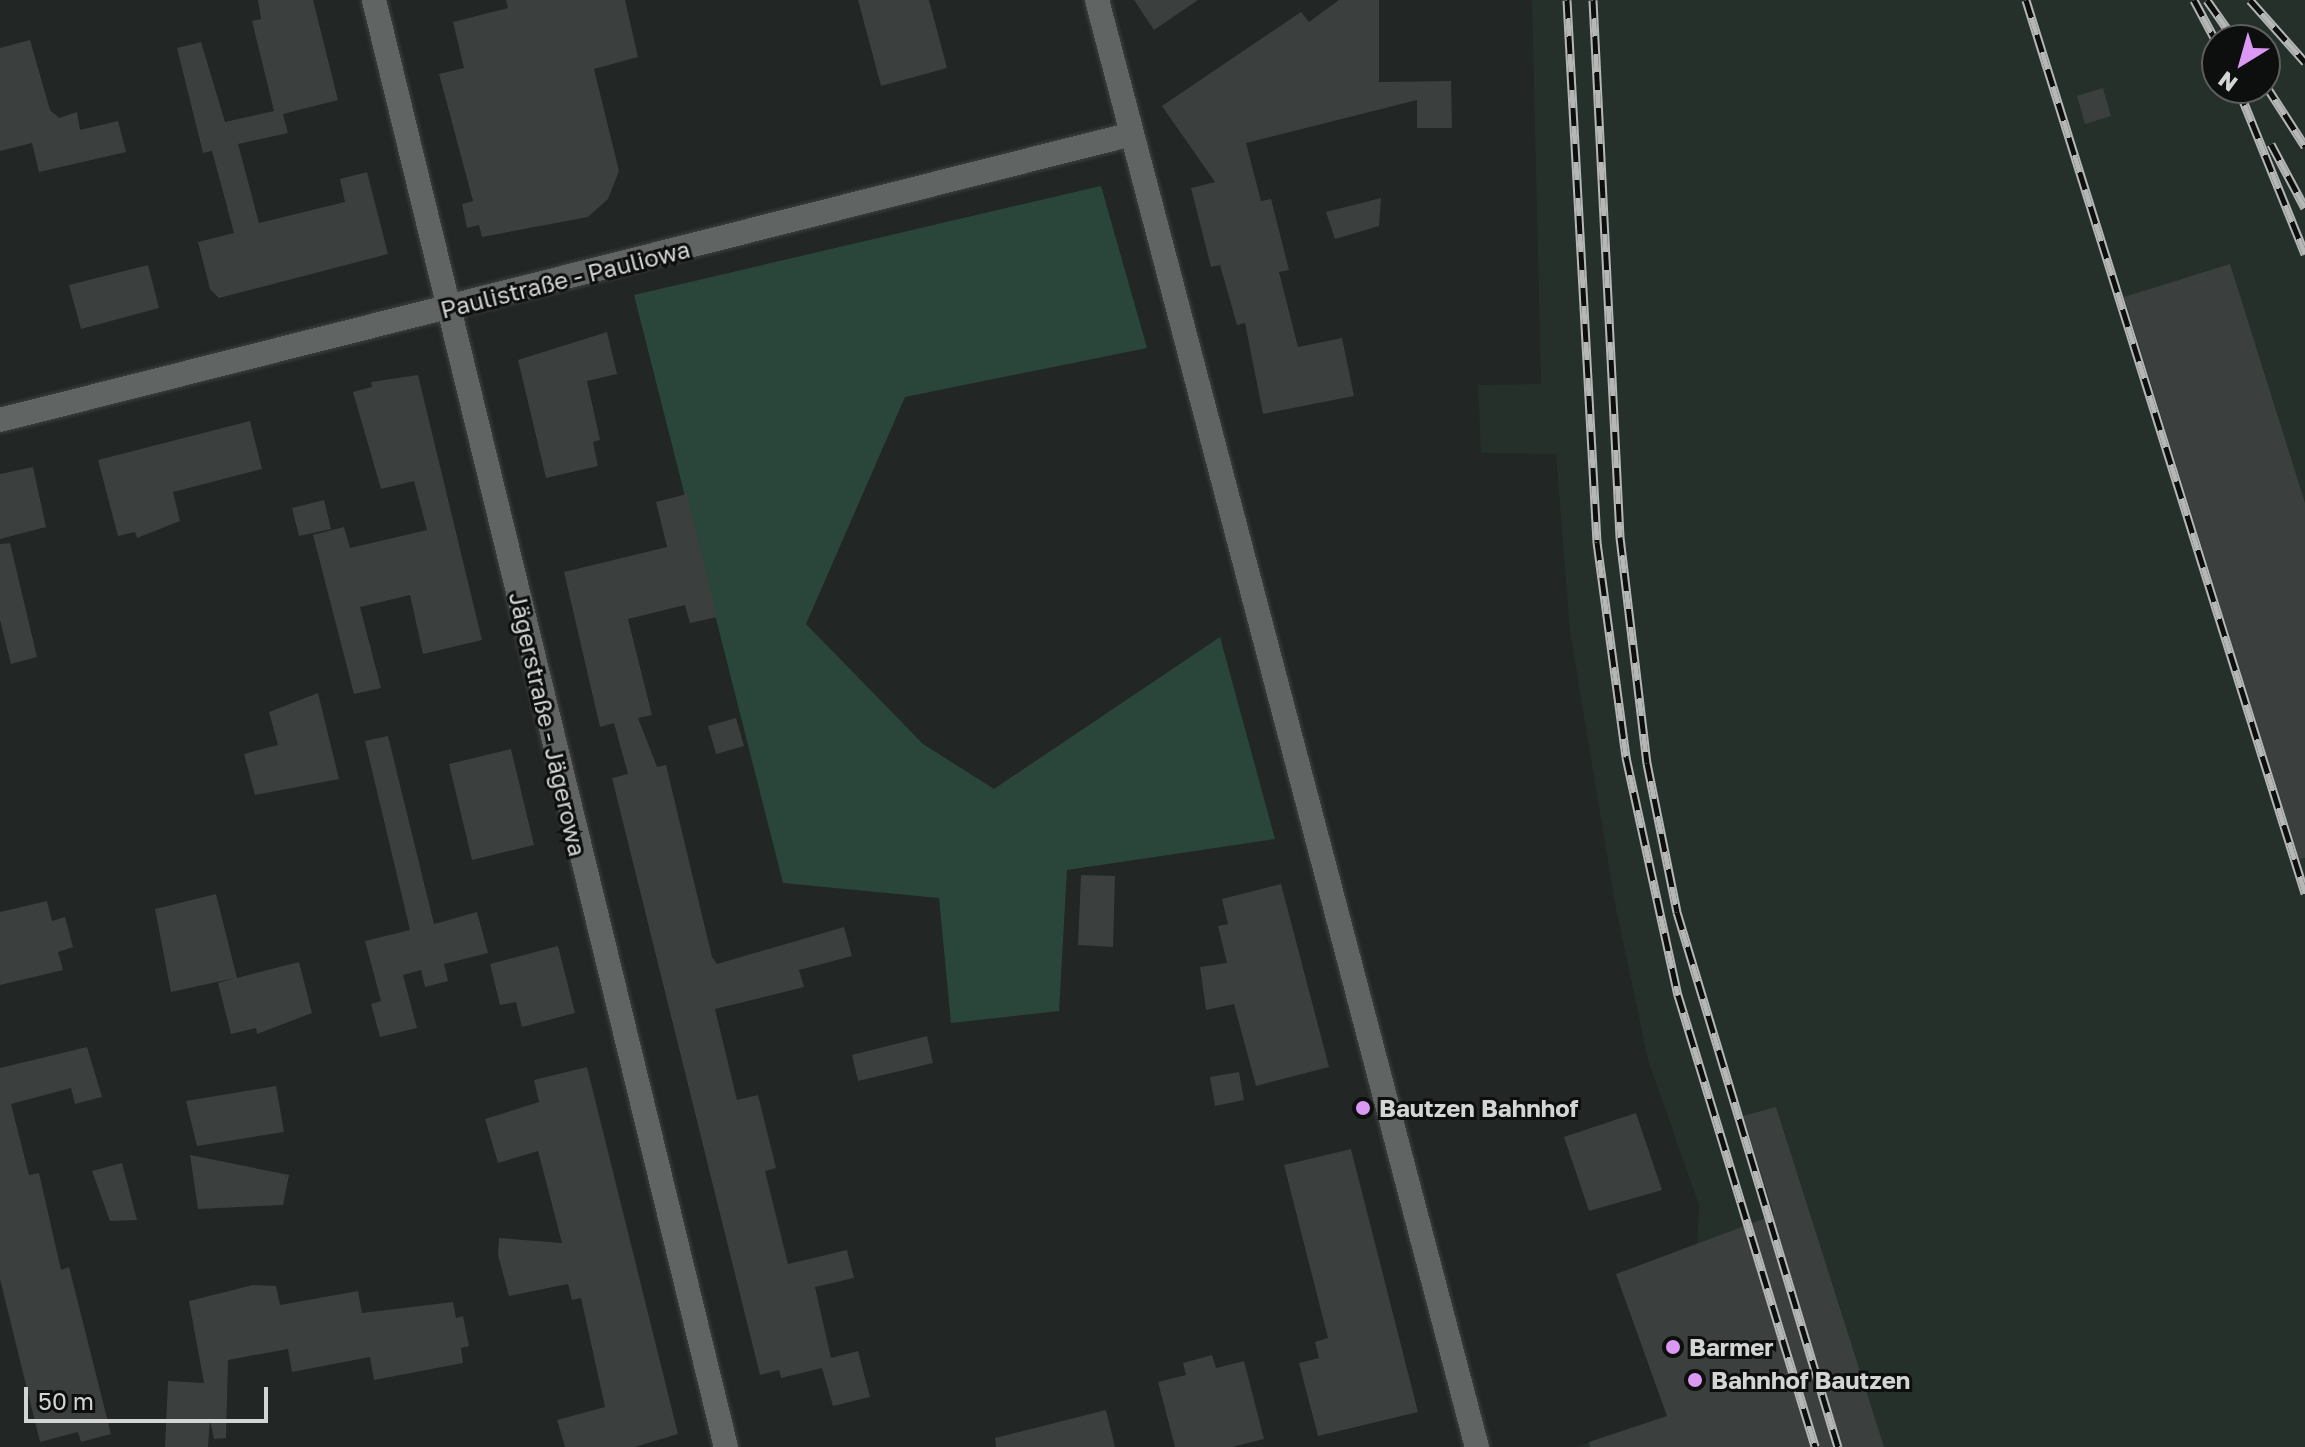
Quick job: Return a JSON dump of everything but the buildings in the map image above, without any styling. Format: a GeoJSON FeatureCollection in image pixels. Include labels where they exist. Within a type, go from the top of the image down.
{"type":"FeatureCollection","features":[{"type":"Feature","properties":{"kind":"street","name":"Jägerstraße - Jägerowa"},"geometry":{"type":"LineString","coordinates":[[374,0],[726,1447]]}},
{"type":"Feature","properties":{"kind":"street"},"geometry":{"type":"LineString","coordinates":[[1097,0],[1128,135],[1324,854],[1477,1447]]}},
{"type":"Feature","properties":{"kind":"street","name":"Paulistraße - Pauliowa"},"geometry":{"type":"LineString","coordinates":[[0,420],[450,309],[1128,135]]}},
{"type":"Feature","properties":{"kind":"shaded area"},"geometry":{"type":"Polygon","coordinates":[[[1532,0],[2305,0],[2305,1447],[1576,1447],[1667,1416],[1616,1274],[1697,1248],[1699,1205],[1648,1060],[1615,903],[1570,631],[1556,454],[1481,453],[1478,385],[1541,384],[1532,0]]]}},
{"type":"Feature","properties":{"kind":"green space"},"geometry":{"type":"Polygon","coordinates":[[[1101,186],[1147,348],[905,397],[806,624],[923,744],[994,789],[1220,637],[1275,839],[1067,870],[1059,1011],[951,1023],[939,898],[783,883],[634,295],[1101,186]]]}},
{"type":"Feature","properties":{"kind":"railway"},"geometry":{"type":"LineString","coordinates":[[1567,0],[1597,542],[1626,757],[1678,995],[1815,1447]]}},
{"type":"Feature","properties":{"kind":"railway"},"geometry":{"type":"LineString","coordinates":[[1593,0],[1620,537],[1647,763],[1677,912],[1838,1447]]}},
{"type":"Feature","properties":{"kind":"railway"},"geometry":{"type":"LineString","coordinates":[[2026,0],[2305,893]]}},
{"type":"Feature","properties":{"kind":"railway"},"geometry":{"type":"LineString","coordinates":[[2194,0],[2207,24]]}},
{"type":"Feature","properties":{"kind":"railway"},"geometry":{"type":"LineString","coordinates":[[2207,0],[2224,24]]}},
{"type":"Feature","properties":{"kind":"railway"},"geometry":{"type":"LineString","coordinates":[[2250,0],[2305,62]]}},
{"type":"Feature","properties":{"kind":"railway"},"geometry":{"type":"LineString","coordinates":[[2244,104],[2305,254]]}},
{"type":"Feature","properties":{"kind":"railway"},"geometry":{"type":"LineString","coordinates":[[2278,104],[2305,146]]}},
{"type":"Feature","properties":{"kind":"railway"},"geometry":{"type":"LineString","coordinates":[[2271,144],[2305,208]]}},
{"type":"Feature","properties":{"kind":"place","name":"Bautzen Bahnhof"},"geometry":{"type":"Point","coordinates":[1363,1108]}},
{"type":"Feature","properties":{"kind":"place","name":"Barmer"},"geometry":{"type":"Point","coordinates":[1673,1347]}},
{"type":"Feature","properties":{"kind":"place","name":"Bahnhof Bautzen"},"geometry":{"type":"Point","coordinates":[1695,1380]}}]}
